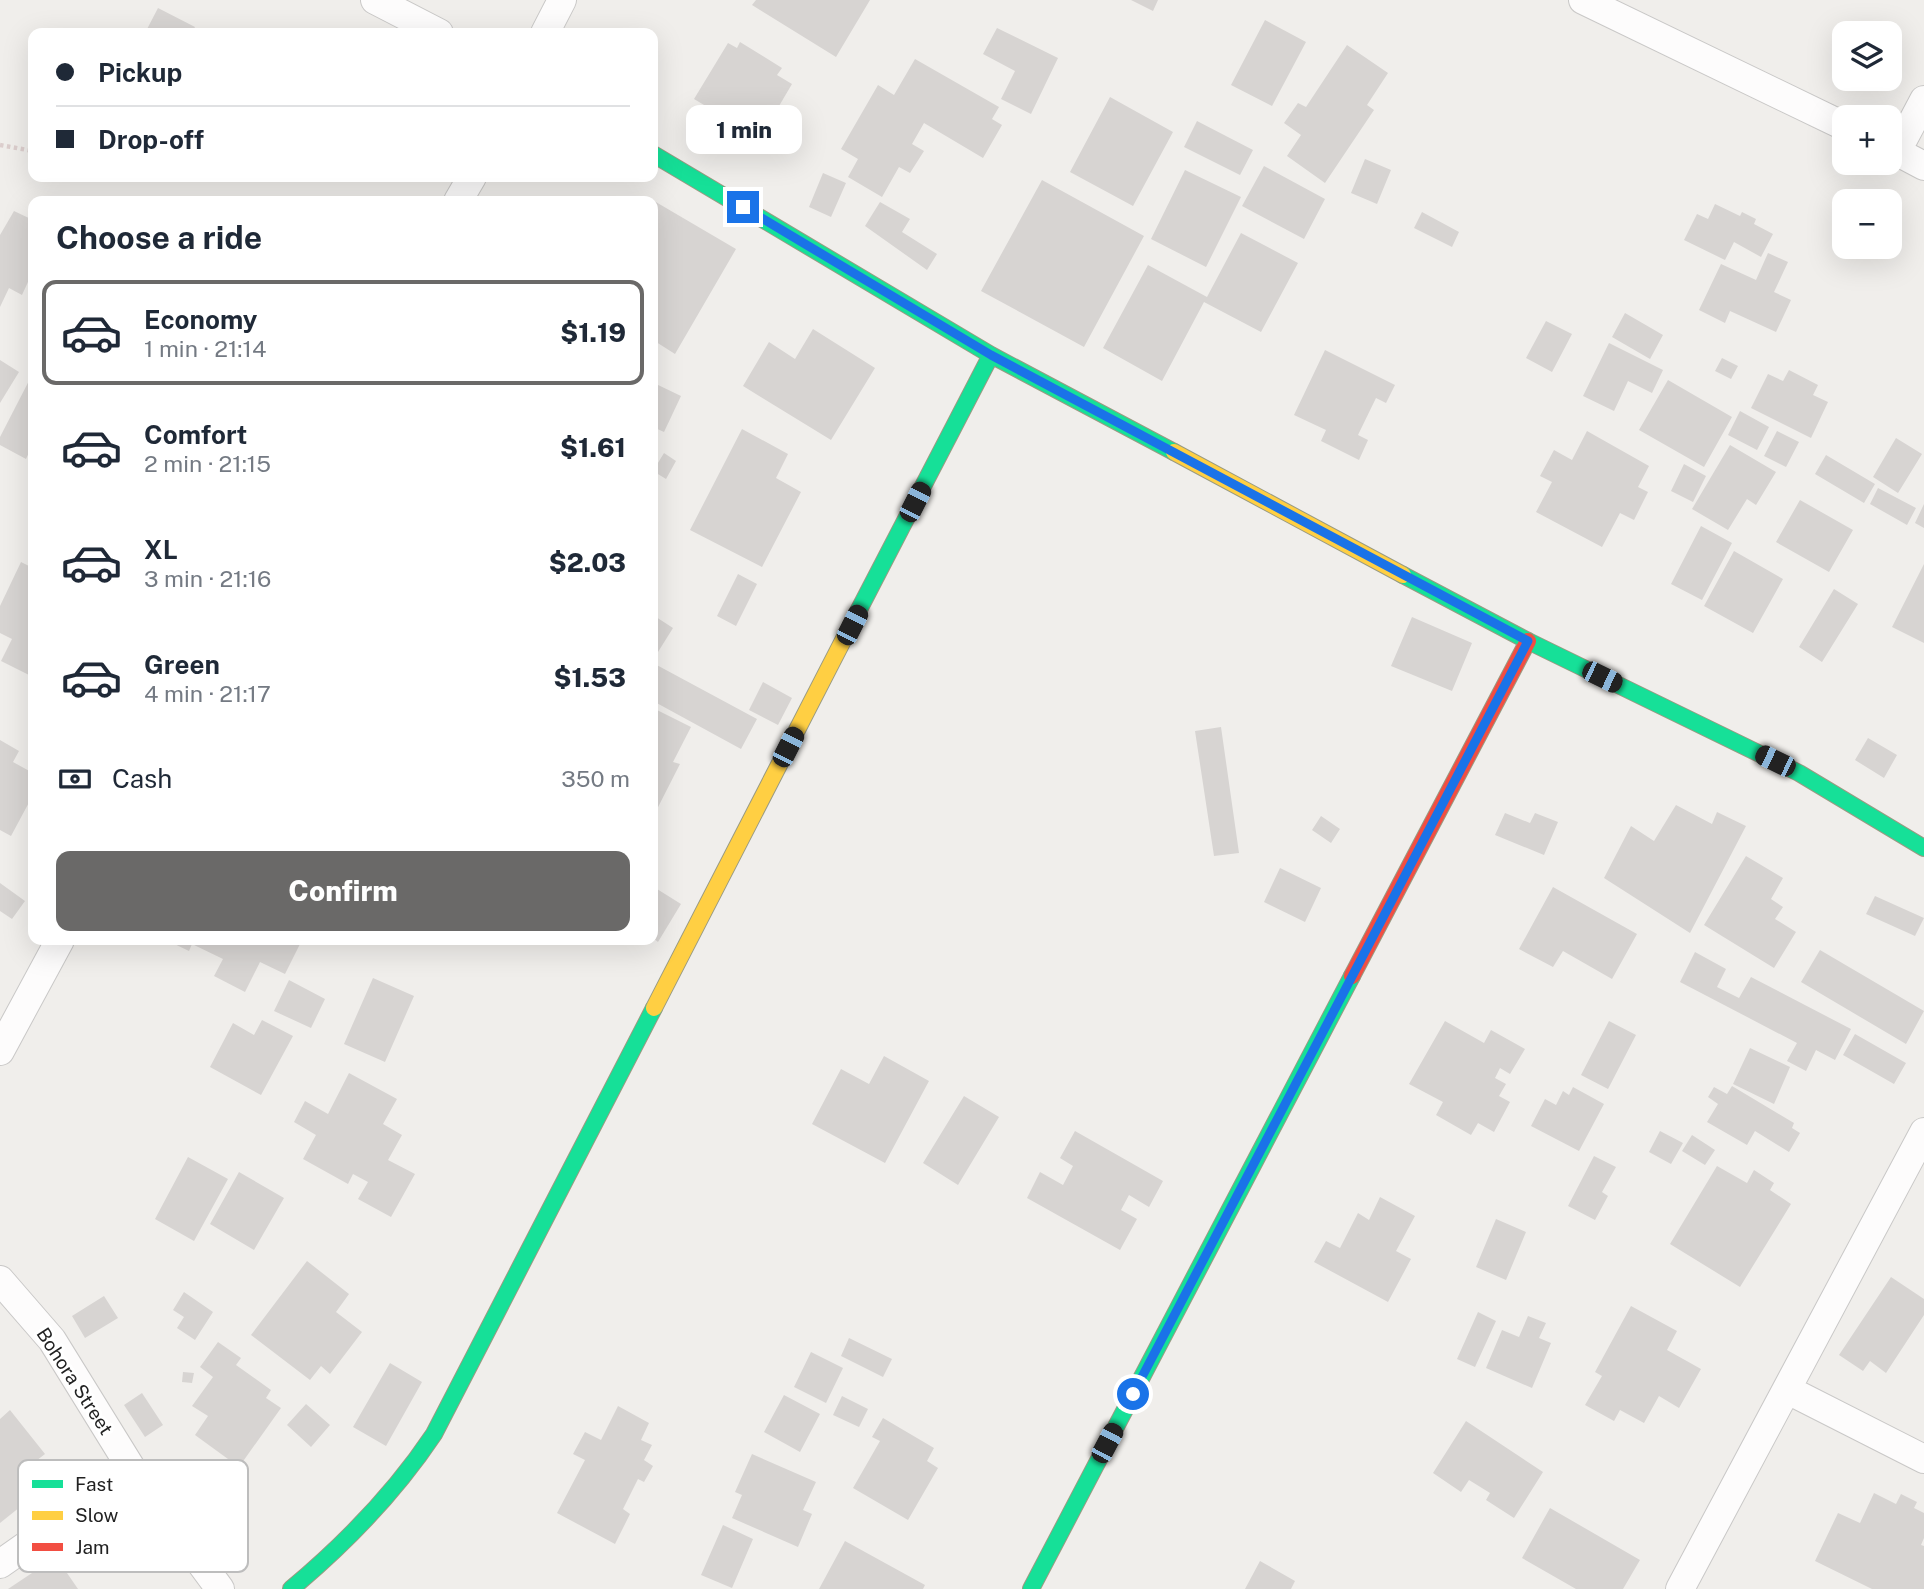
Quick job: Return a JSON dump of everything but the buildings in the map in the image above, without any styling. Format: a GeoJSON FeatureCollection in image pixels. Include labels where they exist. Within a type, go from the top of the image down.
{"type":"FeatureCollection","features":[{"type":"Feature","properties":{"kind":"street"},"geometry":{"type":"LineString","coordinates":[[375,0],[429,28]]}},
{"type":"Feature","properties":{"kind":"street"},"geometry":{"type":"LineString","coordinates":[[548,28],[562,0]]}},
{"type":"Feature","properties":{"kind":"street"},"geometry":{"type":"LineString","coordinates":[[1583,0],[1832,120]]}},
{"type":"Feature","properties":{"kind":"street"},"geometry":{"type":"LineString","coordinates":[[1902,135],[1924,100]]}},
{"type":"Feature","properties":{"kind":"street"},"geometry":{"type":"LineString","coordinates":[[1902,154],[1924,166]]}},
{"type":"Feature","properties":{"kind":"street"},"geometry":{"type":"LineString","coordinates":[[658,157],[991,355],[1528,641],[1799,773],[1924,848]]}},
{"type":"Feature","properties":{"kind":"street"},"geometry":{"type":"LineString","coordinates":[[291,1589],[374,1516],[402,1483],[434,1434],[991,355]]}},
{"type":"Feature","properties":{"kind":"street"},"geometry":{"type":"LineString","coordinates":[[1031,1589],[1528,641]]}},
{"type":"Feature","properties":{"kind":"street"},"geometry":{"type":"LineString","coordinates":[[0,1051],[57,945]]}},
{"type":"Feature","properties":{"kind":"street"},"geometry":{"type":"LineString","coordinates":[[1680,1589],[1924,1132]]}},
{"type":"Feature","properties":{"kind":"street","name":"Bohora Street"},"geometry":{"type":"LineString","coordinates":[[0,1280],[52,1340],[126,1460]]}},
{"type":"Feature","properties":{"kind":"street"},"geometry":{"type":"LineString","coordinates":[[1788,1390],[1924,1460]]}},
{"type":"Feature","properties":{"kind":"street"},"geometry":{"type":"LineString","coordinates":[[0,1564],[18,1551]]}},
{"type":"Feature","properties":{"kind":"street","name":"Bohora Street"},"geometry":{"type":"LineString","coordinates":[[207,1572],[220,1589]]}},
{"type":"Feature","properties":{"kind":"path"},"geometry":{"type":"LineString","coordinates":[[0,145],[28,150]]}},
{"type":"Feature","properties":{"kind":"traffic: fast"},"geometry":{"type":"LineString","coordinates":[[658,157],[991,355],[1174,452]]}},
{"type":"Feature","properties":{"kind":"traffic: fast"},"geometry":{"type":"LineString","coordinates":[[851,625],[991,355]]}},
{"type":"Feature","properties":{"kind":"traffic: fast"},"geometry":{"type":"LineString","coordinates":[[1403,575],[1528,641],[1799,773],[1924,848]]}},
{"type":"Feature","properties":{"kind":"traffic: fast"},"geometry":{"type":"LineString","coordinates":[[1031,1589],[1352,976]]}},
{"type":"Feature","properties":{"kind":"traffic: fast"},"geometry":{"type":"LineString","coordinates":[[291,1589],[368,1517],[403,1477],[434,1434],[654,1008]]}},
{"type":"Feature","properties":{"kind":"traffic: slow"},"geometry":{"type":"LineString","coordinates":[[1174,452],[1403,575]]}},
{"type":"Feature","properties":{"kind":"traffic: slow"},"geometry":{"type":"LineString","coordinates":[[654,1008],[851,625]]}},
{"type":"Feature","properties":{"kind":"traffic: jam"},"geometry":{"type":"LineString","coordinates":[[1352,976],[1528,641]]}},
{"type":"Feature","properties":{"kind":"route"},"geometry":{"type":"LineString","coordinates":[[743,207],[991,355],[1528,641],[1133,1394]]}}]}
